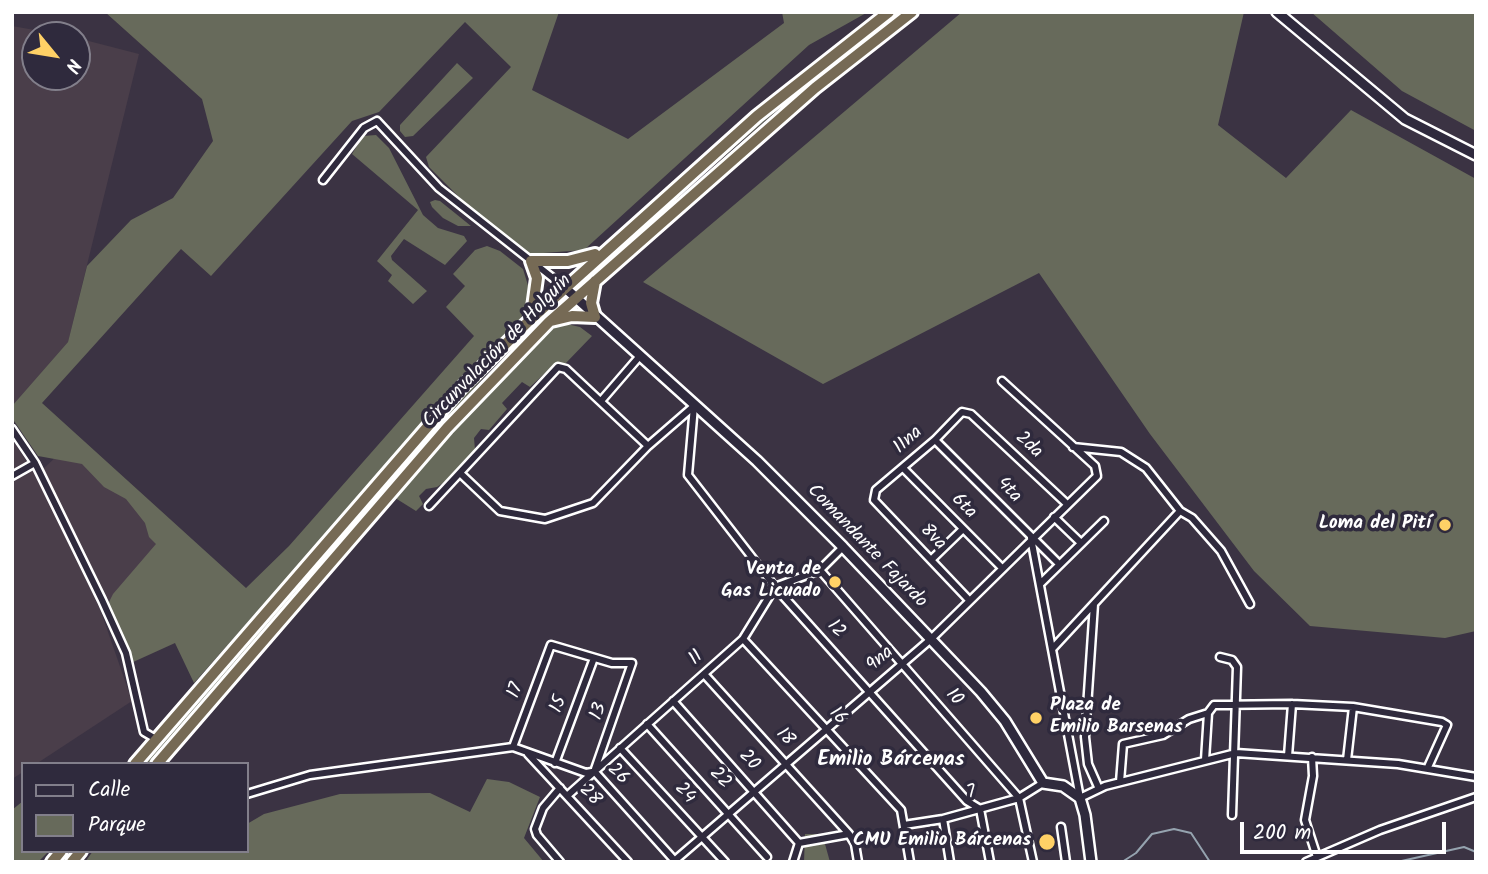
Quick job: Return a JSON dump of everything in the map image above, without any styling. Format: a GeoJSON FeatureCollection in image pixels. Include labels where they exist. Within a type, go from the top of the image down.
{"type":"FeatureCollection","features":[{"type":"Feature","properties":{"kind":"highway","name":"Circunvalación de Holguín"},"geometry":{"type":"LineString","coordinates":[[137,762],[462,387],[563,286],[757,116],[889,12]]}},
{"type":"Feature","properties":{"kind":"highway","name":"Circunvalación de Holguín"},"geometry":{"type":"LineString","coordinates":[[159,762],[447,428],[549,321],[597,276],[815,88],[912,12]]}},
{"type":"Feature","properties":{"kind":"highway"},"geometry":{"type":"LineString","coordinates":[[531,319],[537,278],[531,261],[589,258],[604,250]]}},
{"type":"Feature","properties":{"kind":"highway"},"geometry":{"type":"LineString","coordinates":[[549,321],[572,316],[594,317],[591,292],[597,276]]}},
{"type":"Feature","properties":{"kind":"street"},"geometry":{"type":"LineString","coordinates":[[1277,12],[1405,119],[1476,155]]}},
{"type":"Feature","properties":{"kind":"street"},"geometry":{"type":"LineString","coordinates":[[323,180],[365,128],[377,121],[439,188],[563,286]]}},
{"type":"Feature","properties":{"kind":"street","name":"Comandante Fajardo"},"geometry":{"type":"LineString","coordinates":[[563,286],[576,296],[594,317],[757,461],[843,547],[1005,721],[1043,783]]}},
{"type":"Feature","properties":{"kind":"street"},"geometry":{"type":"LineString","coordinates":[[601,401],[639,357]]}},
{"type":"Feature","properties":{"kind":"street"},"geometry":{"type":"LineString","coordinates":[[429,506],[558,367],[566,369],[648,446]]}},
{"type":"Feature","properties":{"kind":"street"},"geometry":{"type":"LineString","coordinates":[[1002,381],[1073,447],[1107,449],[1134,458],[1158,482],[1180,511],[1192,518],[1221,551],[1250,604]]}},
{"type":"Feature","properties":{"kind":"street"},"geometry":{"type":"LineString","coordinates":[[460,473],[500,511],[545,519],[593,503],[648,446],[694,405]]}},
{"type":"Feature","properties":{"kind":"street","name":"12"},"geometry":{"type":"LineString","coordinates":[[694,405],[688,475],[775,587],[967,801],[980,808]]}},
{"type":"Feature","properties":{"kind":"street","name":"11na"},"geometry":{"type":"LineString","coordinates":[[874,496],[962,412],[966,412]]}},
{"type":"Feature","properties":{"kind":"street","name":"2da"},"geometry":{"type":"LineString","coordinates":[[966,412],[1067,504]]}},
{"type":"Feature","properties":{"kind":"street"},"geometry":{"type":"LineString","coordinates":[[12,429],[35,463],[126,653],[144,732],[156,739]]}},
{"type":"Feature","properties":{"kind":"street","name":"4ta"},"geometry":{"type":"LineString","coordinates":[[935,440],[1059,564]]}},
{"type":"Feature","properties":{"kind":"street","name":"9na"},"geometry":{"type":"LineString","coordinates":[[674,861],[931,639],[1097,476],[1098,471],[1073,447]]}},
{"type":"Feature","properties":{"kind":"street"},"geometry":{"type":"LineString","coordinates":[[12,476],[35,463]]}},
{"type":"Feature","properties":{"kind":"street","name":"6ta"},"geometry":{"type":"LineString","coordinates":[[903,468],[1002,568]]}},
{"type":"Feature","properties":{"kind":"street","name":"8va"},"geometry":{"type":"LineString","coordinates":[[874,496],[874,500],[969,600]]}},
{"type":"Feature","properties":{"kind":"street"},"geometry":{"type":"LineString","coordinates":[[1052,648],[1180,511]]}},
{"type":"Feature","properties":{"kind":"street"},"geometry":{"type":"LineString","coordinates":[[1054,517],[1081,543]]}},
{"type":"Feature","properties":{"kind":"street"},"geometry":{"type":"LineString","coordinates":[[1040,584],[1104,520]]}},
{"type":"Feature","properties":{"kind":"street"},"geometry":{"type":"LineString","coordinates":[[931,560],[962,529]]}},
{"type":"Feature","properties":{"kind":"street"},"geometry":{"type":"LineString","coordinates":[[1031,538],[1085,815],[1091,862]]}},
{"type":"Feature","properties":{"kind":"street"},"geometry":{"type":"LineString","coordinates":[[775,587],[820,570],[843,547]]}},
{"type":"Feature","properties":{"kind":"street","name":"10"},"geometry":{"type":"LineString","coordinates":[[820,570],[1019,798],[1033,862]]}},
{"type":"Feature","properties":{"kind":"street","name":"11"},"geometry":{"type":"LineString","coordinates":[[567,796],[743,639],[775,587]]}},
{"type":"Feature","properties":{"kind":"street"},"geometry":{"type":"LineString","coordinates":[[1094,604],[1085,737],[1088,764],[1099,789]]}},
{"type":"Feature","properties":{"kind":"street","name":"16"},"geometry":{"type":"LineString","coordinates":[[743,639],[901,810],[910,862]]}},
{"type":"Feature","properties":{"kind":"street","name":"17"},"geometry":{"type":"LineString","coordinates":[[513,747],[551,645],[594,658]]}},
{"type":"Feature","properties":{"kind":"street"},"geometry":{"type":"LineString","coordinates":[[1220,657],[1232,660],[1237,667],[1238,704],[1232,815]]}},
{"type":"Feature","properties":{"kind":"street","name":"13"},"geometry":{"type":"LineString","coordinates":[[594,658],[612,663],[632,663],[626,689],[594,771]]}},
{"type":"Feature","properties":{"kind":"street","name":"15"},"geometry":{"type":"LineString","coordinates":[[555,763],[594,658]]}},
{"type":"Feature","properties":{"kind":"street","name":"18"},"geometry":{"type":"LineString","coordinates":[[704,674],[849,834],[855,844],[858,862]]}},
{"type":"Feature","properties":{"kind":"street","name":"20"},"geometry":{"type":"LineString","coordinates":[[673,701],[799,843]]}},
{"type":"Feature","properties":{"kind":"street"},"geometry":{"type":"LineString","coordinates":[[1288,756],[1292,704]]}},
{"type":"Feature","properties":{"kind":"street"},"geometry":{"type":"LineString","coordinates":[[1205,760],[1208,713],[1214,705],[1292,704],[1353,707],[1427,718],[1447,725],[1428,767]]}},
{"type":"Feature","properties":{"kind":"street"},"geometry":{"type":"LineString","coordinates":[[1347,760],[1353,707]]}},
{"type":"Feature","properties":{"kind":"street"},"geometry":{"type":"LineString","coordinates":[[1120,782],[1123,744],[1163,735],[1189,719],[1208,713]]}},
{"type":"Feature","properties":{"kind":"street","name":"22"},"geometry":{"type":"LineString","coordinates":[[647,724],[767,857]]}},
{"type":"Feature","properties":{"kind":"street"},"geometry":{"type":"LineString","coordinates":[[248,794],[310,775],[513,747]]}},
{"type":"Feature","properties":{"kind":"street","name":"26"},"geometry":{"type":"LineString","coordinates":[[513,747],[586,773],[594,771],[674,861]]}},
{"type":"Feature","properties":{"kind":"street","name":"24"},"geometry":{"type":"LineString","coordinates":[[620,748],[724,862]]}},
{"type":"Feature","properties":{"kind":"street","name":"28"},"geometry":{"type":"LineString","coordinates":[[527,753],[628,862]]}},
{"type":"Feature","properties":{"kind":"street"},"geometry":{"type":"LineString","coordinates":[[1080,798],[1120,782],[1236,753],[1428,767],[1476,777]]}},
{"type":"Feature","properties":{"kind":"street"},"geometry":{"type":"LineString","coordinates":[[1311,757],[1313,776],[1305,821],[1317,857]]}},
{"type":"Feature","properties":{"kind":"street"},"geometry":{"type":"LineString","coordinates":[[1043,783],[1063,786],[1080,798]]}},
{"type":"Feature","properties":{"kind":"street","name":"7"},"geometry":{"type":"LineString","coordinates":[[904,825],[943,819],[1019,798],[1043,783]]}},
{"type":"Feature","properties":{"kind":"street"},"geometry":{"type":"LineString","coordinates":[[560,788],[543,808],[535,829],[560,862]]}},
{"type":"Feature","properties":{"kind":"street"},"geometry":{"type":"LineString","coordinates":[[1306,862],[1380,830],[1476,797]]}},
{"type":"Feature","properties":{"kind":"street"},"geometry":{"type":"LineString","coordinates":[[980,808],[990,862]]}},
{"type":"Feature","properties":{"kind":"street"},"geometry":{"type":"LineString","coordinates":[[943,819],[950,862]]}},
{"type":"Feature","properties":{"kind":"street"},"geometry":{"type":"LineString","coordinates":[[1061,827],[1066,862]]}},
{"type":"Feature","properties":{"kind":"street"},"geometry":{"type":"LineString","coordinates":[[793,862],[799,843],[849,834]]}},
{"type":"Feature","properties":{"kind":"shaded area"},"geometry":{"type":"Polygon","coordinates":[[[12,26],[21,28],[21,91],[91,91],[91,42],[139,54],[68,342],[12,406],[12,26]]]}},
{"type":"Feature","properties":{"kind":"shaded area"},"geometry":{"type":"Polygon","coordinates":[[[78,436],[178,527],[106,608],[40,472],[78,436]]]}},
{"type":"Feature","properties":{"kind":"shaded area"},"geometry":{"type":"Polygon","coordinates":[[[12,439],[36,476],[100,609],[132,701],[39,762],[21,762],[21,773],[12,779],[12,439]]]}},
{"type":"Feature","properties":{"kind":"green space"},"geometry":{"type":"Polygon","coordinates":[[[105,12],[559,12],[532,90],[628,139],[784,23],[782,12],[868,12],[809,45],[584,250],[530,254],[479,217],[429,167],[426,157],[511,67],[465,22],[379,112],[352,121],[211,276],[181,249],[42,403],[246,588],[289,546],[474,336],[446,307],[465,286],[453,274],[475,250],[487,246],[500,251],[523,269],[530,292],[521,318],[194,683],[175,643],[131,663],[106,608],[113,594],[156,544],[149,537],[145,523],[126,499],[104,487],[82,464],[38,456],[12,418],[12,406],[68,342],[87,266],[131,220],[173,198],[213,141],[202,99],[105,12]]]}},
{"type":"Feature","properties":{"kind":"green space"},"geometry":{"type":"Polygon","coordinates":[[[895,12],[900,12],[795,95],[574,286],[783,101],[895,12]]]}},
{"type":"Feature","properties":{"kind":"green space"},"geometry":{"type":"Polygon","coordinates":[[[962,12],[1244,12],[1218,125],[1286,178],[1351,110],[1476,179],[1476,631],[1445,638],[1310,626],[1254,571],[1150,434],[1039,273],[823,384],[643,282],[962,12]]]}},
{"type":"Feature","properties":{"kind":"green space"},"geometry":{"type":"Polygon","coordinates":[[[1311,12],[1476,12],[1476,131],[1402,91],[1311,12]]]}},
{"type":"Feature","properties":{"kind":"green space"},"geometry":{"type":"Polygon","coordinates":[[[457,63],[473,78],[413,136],[405,137],[400,131],[400,125],[457,63]]]}},
{"type":"Feature","properties":{"kind":"green space"},"geometry":{"type":"Polygon","coordinates":[[[376,135],[389,148],[423,215],[438,228],[464,236],[467,241],[445,265],[404,239],[391,256],[392,260],[427,291],[413,304],[388,281],[392,275],[377,261],[418,210],[352,154],[363,136],[376,135]]]}},
{"type":"Feature","properties":{"kind":"green space"},"geometry":{"type":"Polygon","coordinates":[[[440,201],[471,226],[458,226],[443,218],[432,207],[430,202],[440,201]]]}},
{"type":"Feature","properties":{"kind":"green space"},"geometry":{"type":"Polygon","coordinates":[[[563,296],[483,378],[150,762],[145,762],[433,428],[497,358],[563,296]]]}},
{"type":"Feature","properties":{"kind":"green space"},"geometry":{"type":"Polygon","coordinates":[[[567,324],[580,327],[592,336],[564,365],[556,363],[530,387],[522,382],[502,403],[507,409],[489,430],[481,429],[474,438],[475,450],[446,481],[437,487],[426,489],[419,496],[423,504],[416,511],[392,496],[536,339],[553,326],[567,324]]]}},
{"type":"Feature","properties":{"kind":"green space"},"geometry":{"type":"Polygon","coordinates":[[[487,779],[509,782],[540,797],[524,838],[544,862],[85,862],[92,853],[248,853],[248,823],[264,814],[340,794],[430,793],[470,812],[487,779]]]}},
{"type":"Feature","properties":{"kind":"green space"},"geometry":{"type":"Polygon","coordinates":[[[21,803],[21,853],[47,853],[38,862],[12,862],[12,810],[21,803]]]}},
{"type":"Feature","properties":{"kind":"green space"},"geometry":{"type":"Polygon","coordinates":[[[805,834],[817,834],[825,844],[830,862],[804,862],[805,834]]]}},
{"type":"Feature","properties":{"kind":"waterway"},"geometry":{"type":"LineString","coordinates":[[1122,862],[1136,853],[1152,834],[1174,829],[1191,833],[1210,862]]}},
{"type":"Feature","properties":{"kind":"waterway"},"geometry":{"type":"LineString","coordinates":[[1397,862],[1464,847],[1476,852]]}},
{"type":"Feature","properties":{"kind":"place","name":"Loma del Pití"},"geometry":{"type":"Point","coordinates":[1445,525]}},
{"type":"Feature","properties":{"kind":"place","name":"Venta de Gas Licuado"},"geometry":{"type":"Point","coordinates":[835,582]}},
{"type":"Feature","properties":{"kind":"place","name":"Plaza de Emilio Barsenas"},"geometry":{"type":"Point","coordinates":[1036,718]}},
{"type":"Feature","properties":{"kind":"place","name":"CMU Emilio Bárcenas"},"geometry":{"type":"Point","coordinates":[1047,842]}},
{"type":"Feature","properties":{"kind":"district","name":"Emilio Bárcenas"},"geometry":{"type":"Point","coordinates":[891,761]}}]}
